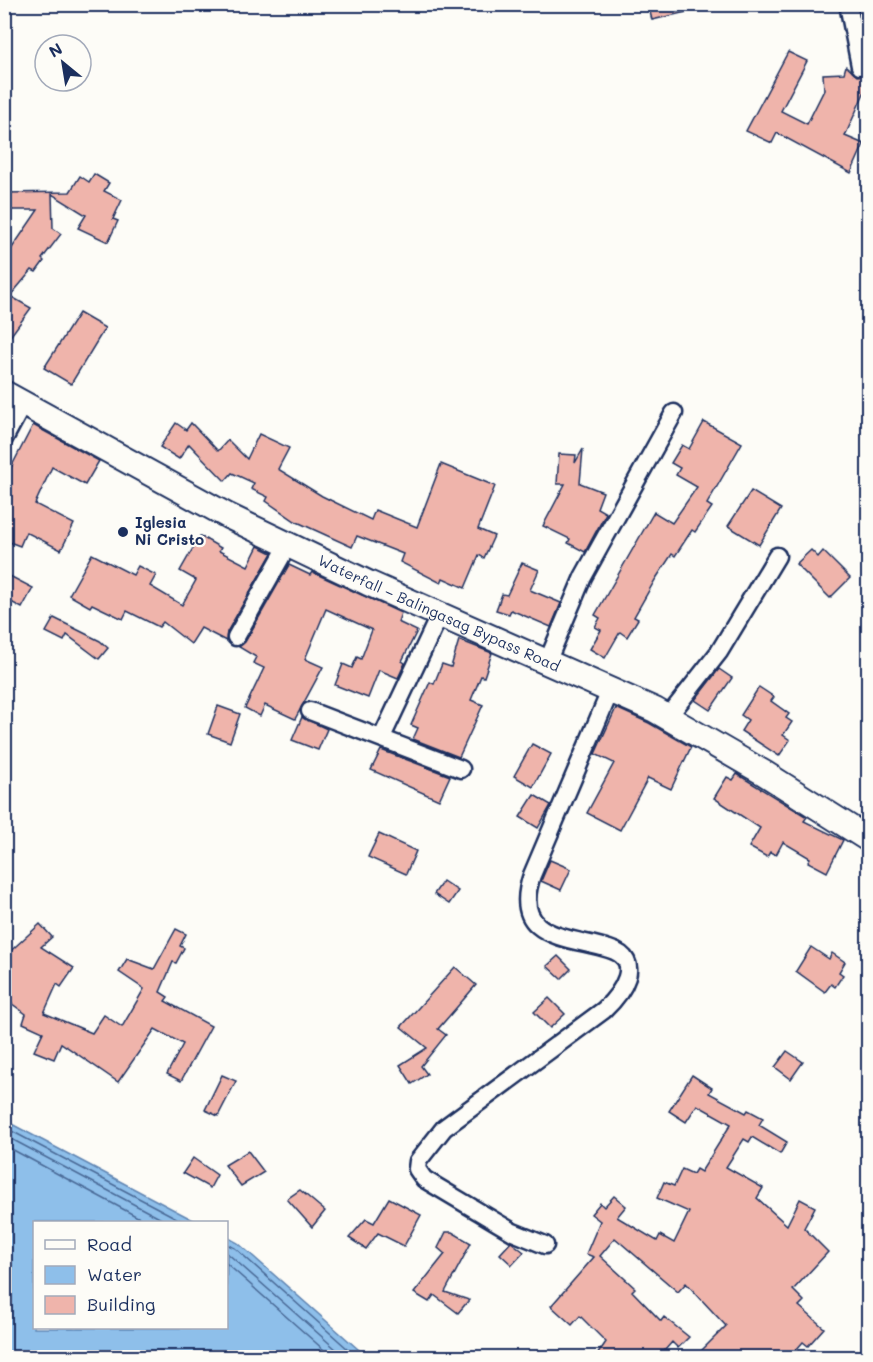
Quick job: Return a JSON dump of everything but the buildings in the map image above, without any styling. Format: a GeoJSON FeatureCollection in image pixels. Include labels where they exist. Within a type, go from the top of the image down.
{"type":"FeatureCollection","features":[{"type":"Feature","properties":{"kind":"main road","name":"Waterfall ‒ Balingasag Bypass Road"},"geometry":{"type":"LineString","coordinates":[[14,398],[114,456],[288,545],[611,688],[668,717],[764,773],[868,839]]}},
{"type":"Feature","properties":{"kind":"street"},"geometry":{"type":"LineString","coordinates":[[848,4],[860,66]]}},
{"type":"Feature","properties":{"kind":"street"},"geometry":{"type":"LineString","coordinates":[[4,439],[14,398]]}},
{"type":"Feature","properties":{"kind":"street"},"geometry":{"type":"LineString","coordinates":[[548,660],[584,577],[674,412]]}},
{"type":"Feature","properties":{"kind":"street"},"geometry":{"type":"LineString","coordinates":[[236,637],[288,545]]}},
{"type":"Feature","properties":{"kind":"street"},"geometry":{"type":"LineString","coordinates":[[668,717],[719,652],[777,556]]}},
{"type":"Feature","properties":{"kind":"street"},"geometry":{"type":"LineString","coordinates":[[382,737],[440,614]]}},
{"type":"Feature","properties":{"kind":"street"},"geometry":{"type":"LineString","coordinates":[[544,1245],[513,1232],[424,1179],[417,1169],[418,1161],[444,1128],[604,1010],[620,994],[627,980],[628,964],[621,954],[610,949],[569,941],[547,933],[529,912],[527,899],[532,875],[611,688]]}},
{"type":"Feature","properties":{"kind":"street"},"geometry":{"type":"LineString","coordinates":[[310,711],[461,769]]}},
{"type":"Feature","properties":{"kind":"water"},"geometry":{"type":"Polygon","coordinates":[[[4,1120],[195,1221],[33,1221],[33,1329],[228,1329],[228,1238],[238,1243],[367,1357],[5,1357],[4,1120]]]}},
{"type":"Feature","properties":{"kind":"place","name":"Iglesia Ni Cristo"},"geometry":{"type":"Point","coordinates":[123,532]}}]}
